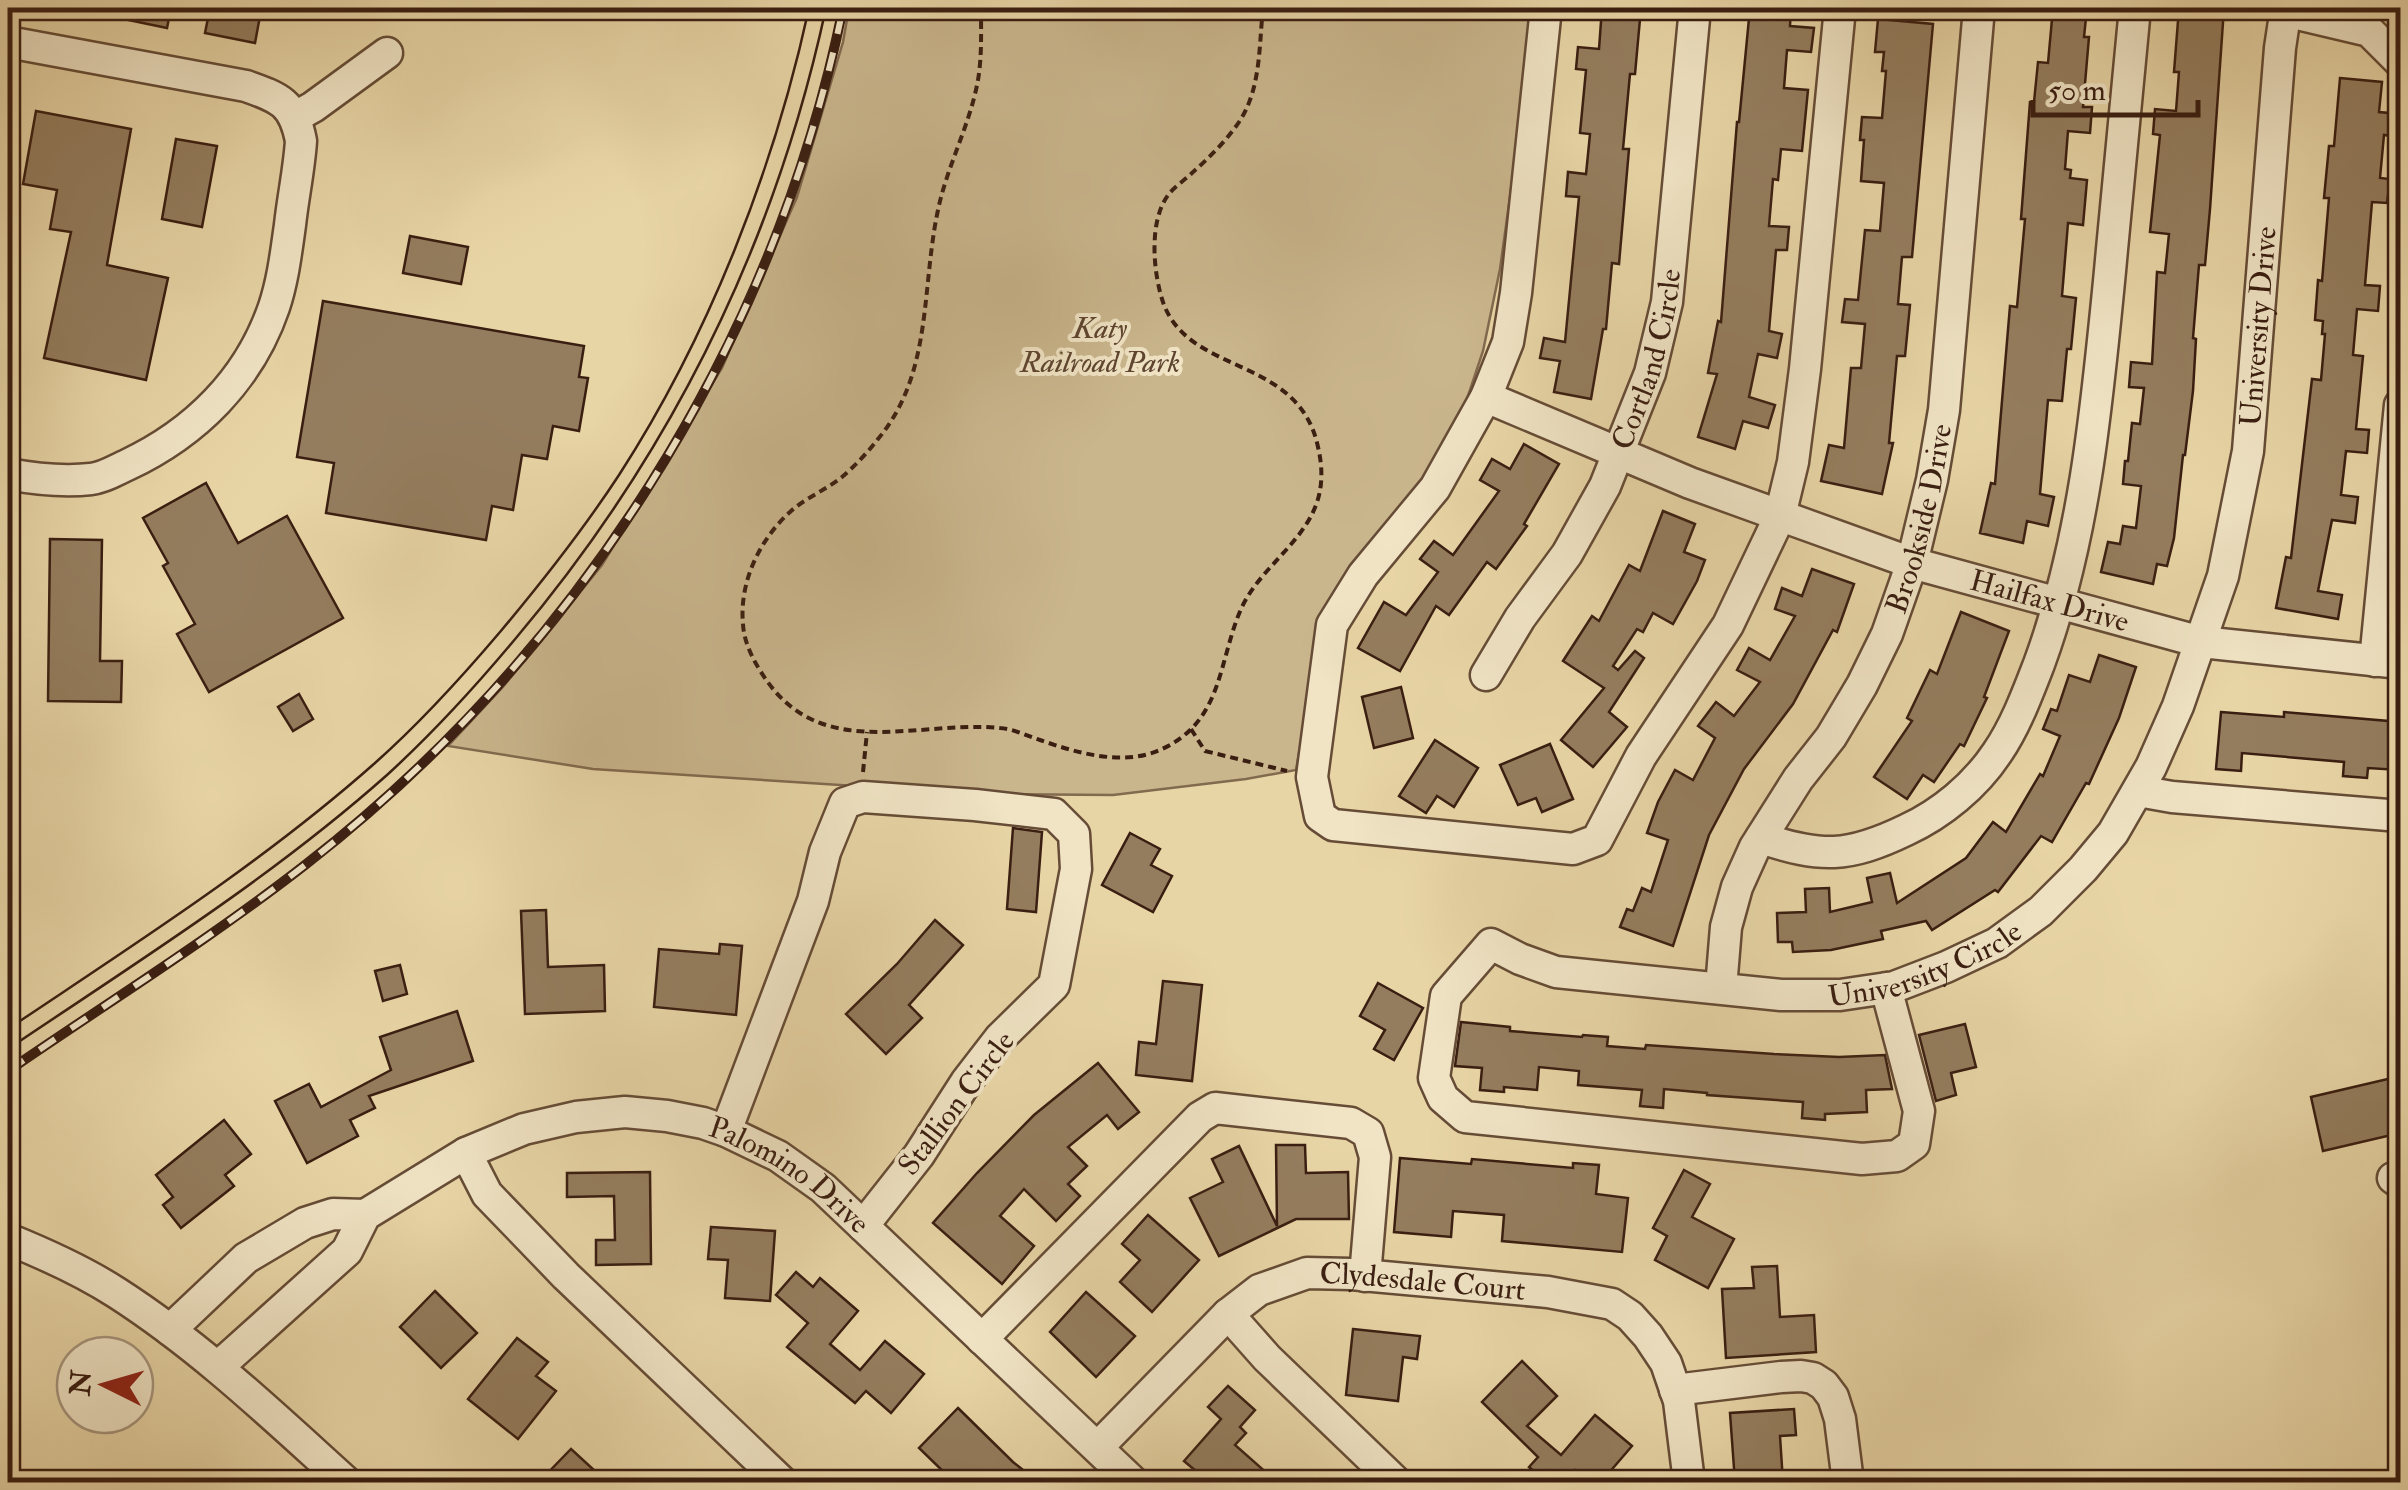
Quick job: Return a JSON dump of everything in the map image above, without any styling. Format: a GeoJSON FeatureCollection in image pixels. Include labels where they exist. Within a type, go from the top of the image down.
{"type":"FeatureCollection","features":[{"type":"Feature","properties":{"kind":"street"},"geometry":{"type":"LineString","coordinates":[[1546,8],[1508,342],[1486,398],[1435,488],[1363,575],[1332,625],[1312,777],[1320,816],[1333,825],[1573,849],[1597,840],[1641,756],[1728,625],[1780,516],[1805,369],[1840,8]]}},
{"type":"Feature","properties":{"kind":"street","name":"Cortland Circle"},"geometry":{"type":"LineString","coordinates":[[1486,675],[1520,618],[1567,554],[1605,486],[1650,373],[1667,302],[1695,8]]}},
{"type":"Feature","properties":{"kind":"street","name":"Brookside Drive"},"geometry":{"type":"LineString","coordinates":[[1721,988],[1726,927],[1737,887],[1761,838],[1862,685],[1887,634],[1912,563],[1944,410],[1978,8]]}},
{"type":"Feature","properties":{"kind":"street"},"geometry":{"type":"LineString","coordinates":[[1761,838],[1816,854],[1844,852],[1876,844],[1924,822],[1960,795],[1997,754],[2025,700],[2059,604],[2083,500],[2098,390],[2135,8]]}},
{"type":"Feature","properties":{"kind":"street"},"geometry":{"type":"LineString","coordinates":[[2286,9],[2370,31],[2400,62]]}},
{"type":"Feature","properties":{"kind":"street","name":"University Drive"},"geometry":{"type":"LineString","coordinates":[[2201,642],[2223,576],[2248,451],[2286,9]]}},
{"type":"Feature","properties":{"kind":"street"},"geometry":{"type":"LineString","coordinates":[[8,42],[246,86],[286,107],[313,107],[387,54]]}},
{"type":"Feature","properties":{"kind":"street"},"geometry":{"type":"LineString","coordinates":[[8,474],[47,480],[95,479],[177,438],[224,394],[244,368],[261,340],[284,271],[302,142],[286,107]]}},
{"type":"Feature","properties":{"kind":"street","name":"Hailfax Drive"},"geometry":{"type":"LineString","coordinates":[[1486,398],[1618,455],[1912,563],[2201,642],[2388,662]]}},
{"type":"Feature","properties":{"kind":"street"},"geometry":{"type":"LineString","coordinates":[[2388,662],[2400,405]]}},
{"type":"Feature","properties":{"kind":"street","name":"University Circle"},"geometry":{"type":"LineString","coordinates":[[1886,988],[1918,1111],[1914,1144],[1897,1156],[1862,1159],[1465,1118],[1443,1098],[1434,1078],[1446,996],[1491,944],[1556,972],[1781,995],[1840,995],[1886,988],[1946,967],[1997,943],[2041,912],[2113,833],[2151,767],[2201,642]]}},
{"type":"Feature","properties":{"kind":"street"},"geometry":{"type":"LineString","coordinates":[[2138,791],[2172,798],[2400,816]]}},
{"type":"Feature","properties":{"kind":"street"},"geometry":{"type":"LineString","coordinates":[[726,1131],[813,901],[825,852],[844,803],[861,797]]}},
{"type":"Feature","properties":{"kind":"street","name":"Stallion Circle"},"geometry":{"type":"LineString","coordinates":[[861,797],[1054,814],[1074,834],[1076,869],[1054,985],[1000,1038],[919,1155],[863,1226]]}},
{"type":"Feature","properties":{"kind":"street"},"geometry":{"type":"LineString","coordinates":[[982,1339],[1200,1117],[1214,1108],[1334,1121],[1368,1132],[1375,1157],[1365,1276]]}},
{"type":"Feature","properties":{"kind":"street","name":"Palomino Drive"},"geometry":{"type":"LineString","coordinates":[[218,1367],[347,1251],[365,1215],[466,1153],[524,1129],[576,1117],[625,1112],[667,1116],[726,1131],[778,1156],[823,1188],[1134,1482]]}},
{"type":"Feature","properties":{"kind":"street"},"geometry":{"type":"LineString","coordinates":[[466,1153],[487,1194],[526,1235],[782,1482]]}},
{"type":"Feature","properties":{"kind":"street","name":"Palomino Drive"},"geometry":{"type":"LineString","coordinates":[[170,1330],[246,1258],[276,1240],[305,1223],[333,1214],[365,1215]]}},
{"type":"Feature","properties":{"kind":"street"},"geometry":{"type":"LineString","coordinates":[[8,1240],[115,1291],[170,1330],[218,1367],[346,1482]]}},
{"type":"Feature","properties":{"kind":"street","name":"Clydesdale Court"},"geometry":{"type":"LineString","coordinates":[[1098,1448],[1228,1314],[1258,1290],[1307,1272],[1548,1292],[1612,1304],[1630,1316],[1666,1362],[1679,1401],[1689,1482]]}},
{"type":"Feature","properties":{"kind":"street"},"geometry":{"type":"LineString","coordinates":[[1228,1314],[1267,1358],[1396,1482]]}},
{"type":"Feature","properties":{"kind":"street"},"geometry":{"type":"LineString","coordinates":[[1676,1390],[1781,1377],[1813,1378],[1833,1396],[1848,1482]]}},
{"type":"Feature","properties":{"kind":"path"},"geometry":{"type":"LineString","coordinates":[[981,8],[978,83],[938,206],[924,331],[910,386],[881,436],[841,478],[791,511],[763,543],[746,582],[742,625],[754,662],[777,694],[808,718],[844,731],[1007,728],[1065,749],[1130,758],[1158,752],[1184,737],[1203,716],[1216,691],[1242,608],[1262,576],[1307,525],[1319,496],[1322,464],[1316,433],[1300,406],[1283,388],[1189,340],[1175,327],[1164,303],[1154,258],[1157,218],[1168,195],[1240,122],[1255,91],[1263,8]]}},
{"type":"Feature","properties":{"kind":"path"},"geometry":{"type":"LineString","coordinates":[[1191,730],[1205,751],[1312,777]]}},
{"type":"Feature","properties":{"kind":"path"},"geometry":{"type":"LineString","coordinates":[[861,797],[868,732]]}},
{"type":"Feature","properties":{"kind":"green space","name":"Katy Railroad Park"},"geometry":{"type":"Polygon","coordinates":[[[849,8],[1536,8],[1500,269],[1483,351],[1458,426],[1428,487],[1320,634],[1296,770],[1113,795],[981,794],[593,769],[448,746],[502,688],[602,565],[722,368],[797,197],[843,42],[849,8]]]}},
{"type":"Feature","properties":{"kind":"building"},"geometry":{"type":"Polygon","coordinates":[[[110,8],[171,8],[167,28],[109,16],[110,8]]]}},
{"type":"Feature","properties":{"kind":"building"},"geometry":{"type":"Polygon","coordinates":[[[210,8],[260,16],[255,43],[205,33],[210,8]]]}},
{"type":"Feature","properties":{"kind":"building"},"geometry":{"type":"Polygon","coordinates":[[[1602,8],[1641,8],[1623,149],[1629,149],[1619,264],[1612,263],[1606,329],[1591,399],[1554,392],[1560,361],[1540,358],[1544,338],[1565,342],[1579,197],[1566,196],[1568,172],[1586,174],[1590,134],[1580,133],[1586,70],[1576,69],[1578,47],[1599,49],[1602,8]]]}},
{"type":"Feature","properties":{"kind":"building"},"geometry":{"type":"Polygon","coordinates":[[[1750,8],[1791,8],[1790,26],[1814,28],[1811,52],[1787,50],[1784,88],[1808,90],[1802,151],[1781,149],[1778,180],[1773,179],[1769,226],[1789,227],[1787,250],[1776,250],[1769,331],[1782,334],[1777,358],[1758,354],[1749,397],[1775,405],[1768,428],[1743,421],[1735,449],[1698,437],[1717,374],[1708,373],[1718,321],[1721,322],[1750,8]]]}},
{"type":"Feature","properties":{"kind":"building"},"geometry":{"type":"Polygon","coordinates":[[[2053,8],[2087,8],[2084,37],[2089,37],[2083,107],[2092,107],[2090,133],[2068,131],[2065,169],[2071,170],[2070,178],[2087,180],[2083,225],[2068,223],[2062,296],[2076,298],[2062,401],[2048,400],[2040,494],[2054,497],[2048,526],[2027,521],[2023,543],[1980,533],[1991,483],[1995,484],[2010,306],[2017,307],[2030,102],[2034,102],[2038,62],[2048,63],[2053,8]]]}},
{"type":"Feature","properties":{"kind":"building"},"geometry":{"type":"Polygon","coordinates":[[[2179,8],[2224,8],[2205,265],[2199,265],[2193,338],[2193,391],[2174,538],[2167,566],[2157,564],[2153,584],[2101,572],[2108,542],[2120,544],[2123,526],[2136,528],[2141,486],[2123,484],[2132,423],[2140,424],[2144,388],[2129,387],[2131,362],[2152,364],[2157,272],[2165,273],[2169,234],[2150,232],[2160,135],[2153,134],[2155,109],[2176,111],[2179,72],[2174,72],[2179,8]]]}},
{"type":"Feature","properties":{"kind":"building"},"geometry":{"type":"Polygon","coordinates":[[[1878,19],[1933,24],[1912,257],[1902,257],[1898,304],[1910,305],[1905,356],[1897,356],[1889,443],[1893,443],[1882,494],[1821,481],[1829,445],[1844,448],[1851,368],[1861,368],[1865,324],[1842,322],[1845,299],[1858,300],[1865,230],[1880,231],[1884,183],[1861,181],[1864,140],[1860,140],[1862,117],[1882,118],[1886,71],[1882,71],[1884,52],[1875,52],[1878,19]]]}},
{"type":"Feature","properties":{"kind":"building"},"geometry":{"type":"Polygon","coordinates":[[[2340,78],[2382,82],[2379,112],[2400,114],[2400,137],[2384,135],[2380,178],[2390,179],[2387,203],[2372,202],[2365,285],[2380,286],[2378,311],[2357,309],[2353,355],[2363,356],[2356,429],[2369,430],[2367,453],[2346,451],[2341,495],[2358,497],[2355,523],[2332,520],[2318,591],[2342,595],[2338,619],[2276,608],[2286,557],[2291,558],[2312,379],[2321,380],[2325,334],[2323,321],[2315,320],[2329,198],[2324,198],[2329,146],[2334,146],[2340,78]]]}},
{"type":"Feature","properties":{"kind":"building"},"geometry":{"type":"Polygon","coordinates":[[[36,111],[131,129],[107,265],[168,278],[146,380],[44,358],[71,232],[50,229],[57,190],[23,184],[36,111]]]}},
{"type":"Feature","properties":{"kind":"building"},"geometry":{"type":"Polygon","coordinates":[[[176,139],[217,146],[202,227],[162,219],[176,139]]]}},
{"type":"Feature","properties":{"kind":"building"},"geometry":{"type":"Polygon","coordinates":[[[410,236],[468,247],[461,284],[403,273],[410,236]]]}},
{"type":"Feature","properties":{"kind":"building"},"geometry":{"type":"Polygon","coordinates":[[[323,301],[584,346],[579,377],[588,378],[579,431],[553,426],[547,459],[522,455],[513,510],[492,506],[486,540],[326,513],[334,463],[297,457],[323,301]]]}},
{"type":"Feature","properties":{"kind":"building"},"geometry":{"type":"Polygon","coordinates":[[[1524,444],[1559,464],[1524,524],[1527,526],[1496,569],[1487,562],[1449,615],[1436,606],[1400,671],[1358,648],[1384,602],[1406,615],[1438,572],[1420,559],[1434,541],[1453,555],[1499,491],[1480,480],[1492,459],[1510,469],[1524,444]]]}},
{"type":"Feature","properties":{"kind":"building"},"geometry":{"type":"Polygon","coordinates":[[[206,483],[238,543],[287,516],[343,618],[209,692],[177,634],[195,624],[163,566],[168,563],[143,518],[206,483]]]}},
{"type":"Feature","properties":{"kind":"building"},"geometry":{"type":"Polygon","coordinates":[[[1663,511],[1695,524],[1684,552],[1705,560],[1673,624],[1653,613],[1643,632],[1637,629],[1613,666],[1618,670],[1635,651],[1644,658],[1609,712],[1627,727],[1593,767],[1561,740],[1604,688],[1563,661],[1592,616],[1599,621],[1629,565],[1640,571],[1663,511]]]}},
{"type":"Feature","properties":{"kind":"building"},"geometry":{"type":"Polygon","coordinates":[[[50,539],[102,540],[100,661],[122,661],[121,702],[48,701],[50,539]]]}},
{"type":"Feature","properties":{"kind":"building"},"geometry":{"type":"Polygon","coordinates":[[[1812,569],[1854,584],[1837,632],[1833,630],[1793,704],[1744,769],[1709,835],[1673,946],[1620,927],[1627,909],[1633,911],[1642,888],[1651,892],[1668,840],[1647,833],[1658,802],[1675,770],[1693,780],[1715,738],[1698,726],[1716,702],[1734,716],[1760,682],[1737,670],[1749,648],[1770,660],[1795,616],[1775,609],[1782,588],[1802,596],[1812,569]]]}},
{"type":"Feature","properties":{"kind":"building"},"geometry":{"type":"Polygon","coordinates":[[[1961,612],[2009,631],[1984,697],[1987,698],[1964,746],[1960,744],[1934,782],[1923,775],[1907,799],[1874,777],[1912,721],[1907,718],[1930,670],[1937,674],[1961,612]]]}},
{"type":"Feature","properties":{"kind":"building"},"geometry":{"type":"Polygon","coordinates":[[[2099,655],[2136,667],[2119,718],[2089,784],[2086,783],[2052,842],[2041,836],[1998,892],[1995,890],[1932,930],[1926,921],[1881,931],[1883,939],[1831,950],[1793,952],[1792,942],[1778,942],[1777,913],[1806,912],[1805,889],[1829,888],[1830,912],[1872,902],[1867,878],[1890,873],[1897,903],[1966,858],[1993,822],[2006,832],[2040,774],[2043,776],[2060,736],[2043,729],[2051,709],[2057,711],[2069,675],[2090,682],[2099,655]]]}},
{"type":"Feature","properties":{"kind":"building"},"geometry":{"type":"Polygon","coordinates":[[[1401,687],[1413,738],[1374,748],[1362,697],[1401,687]]]}},
{"type":"Feature","properties":{"kind":"building"},"geometry":{"type":"Polygon","coordinates":[[[299,694],[313,719],[293,731],[278,707],[299,694]]]}},
{"type":"Feature","properties":{"kind":"building"},"geometry":{"type":"Polygon","coordinates":[[[2221,712],[2284,717],[2284,712],[2400,722],[2399,770],[2368,768],[2367,778],[2343,776],[2344,762],[2242,753],[2241,771],[2216,769],[2221,712]]]}},
{"type":"Feature","properties":{"kind":"building"},"geometry":{"type":"Polygon","coordinates":[[[1435,740],[1478,768],[1454,807],[1437,796],[1426,813],[1399,796],[1435,740]]]}},
{"type":"Feature","properties":{"kind":"building"},"geometry":{"type":"Polygon","coordinates":[[[1550,744],[1573,799],[1542,812],[1536,798],[1518,805],[1500,765],[1550,744]]]}},
{"type":"Feature","properties":{"kind":"building"},"geometry":{"type":"Polygon","coordinates":[[[1013,828],[1042,832],[1036,912],[1007,909],[1013,828]]]}},
{"type":"Feature","properties":{"kind":"building"},"geometry":{"type":"Polygon","coordinates":[[[1130,833],[1160,849],[1151,865],[1172,876],[1153,912],[1102,885],[1130,833]]]}},
{"type":"Feature","properties":{"kind":"building"},"geometry":{"type":"Polygon","coordinates":[[[546,910],[548,967],[604,965],[605,1011],[525,1014],[521,911],[546,910]]]}},
{"type":"Feature","properties":{"kind":"building"},"geometry":{"type":"Polygon","coordinates":[[[935,920],[963,945],[909,1005],[922,1018],[886,1054],[846,1014],[935,920]]]}},
{"type":"Feature","properties":{"kind":"building"},"geometry":{"type":"Polygon","coordinates":[[[720,944],[742,946],[736,1015],[654,1007],[659,949],[719,954],[720,944]]]}},
{"type":"Feature","properties":{"kind":"building"},"geometry":{"type":"Polygon","coordinates":[[[400,965],[407,994],[383,1001],[375,971],[400,965]]]}},
{"type":"Feature","properties":{"kind":"building"},"geometry":{"type":"Polygon","coordinates":[[[1163,981],[1202,985],[1192,1081],[1136,1075],[1139,1042],[1156,1044],[1163,981]]]}},
{"type":"Feature","properties":{"kind":"building"},"geometry":{"type":"Polygon","coordinates":[[[1378,983],[1423,1008],[1394,1060],[1374,1049],[1385,1030],[1360,1016],[1378,983]]]}},
{"type":"Feature","properties":{"kind":"building"},"geometry":{"type":"Polygon","coordinates":[[[457,1011],[473,1061],[369,1096],[375,1108],[350,1120],[358,1136],[307,1163],[275,1101],[309,1084],[321,1107],[391,1070],[380,1037],[457,1011]]]}},
{"type":"Feature","properties":{"kind":"building"},"geometry":{"type":"Polygon","coordinates":[[[1461,1022],[1510,1027],[1510,1031],[1608,1037],[1607,1046],[1645,1049],[1646,1045],[1839,1057],[1885,1055],[1892,1089],[1866,1090],[1867,1112],[1825,1114],[1825,1120],[1802,1118],[1803,1102],[1664,1089],[1663,1108],[1640,1106],[1642,1090],[1578,1085],[1579,1071],[1539,1067],[1537,1090],[1480,1090],[1482,1068],[1455,1066],[1461,1022]]]}},
{"type":"Feature","properties":{"kind":"building"},"geometry":{"type":"Polygon","coordinates":[[[1965,1024],[1976,1067],[1951,1073],[1956,1095],[1936,1101],[1919,1035],[1965,1024]]]}},
{"type":"Feature","properties":{"kind":"building"},"geometry":{"type":"Polygon","coordinates":[[[1098,1063],[1139,1112],[1118,1129],[1107,1115],[1068,1147],[1087,1166],[1068,1184],[1080,1196],[1056,1221],[1024,1189],[1000,1216],[1034,1246],[1002,1284],[933,1223],[1034,1115],[1098,1063]]]}},
{"type":"Feature","properties":{"kind":"building"},"geometry":{"type":"Polygon","coordinates":[[[2392,1078],[2400,1133],[2323,1151],[2311,1097],[2392,1078]]]}},
{"type":"Feature","properties":{"kind":"building"},"geometry":{"type":"Polygon","coordinates":[[[224,1120],[251,1154],[225,1175],[234,1186],[181,1228],[163,1205],[173,1197],[156,1175],[224,1120]]]}},
{"type":"Feature","properties":{"kind":"building"},"geometry":{"type":"Polygon","coordinates":[[[1276,1145],[1305,1145],[1306,1173],[1348,1172],[1349,1219],[1296,1219],[1219,1256],[1190,1198],[1223,1182],[1212,1159],[1239,1146],[1277,1226],[1276,1145]]]}},
{"type":"Feature","properties":{"kind":"building"},"geometry":{"type":"Polygon","coordinates":[[[1400,1158],[1471,1164],[1472,1159],[1573,1168],[1573,1163],[1599,1165],[1596,1194],[1628,1198],[1622,1252],[1502,1241],[1504,1215],[1453,1211],[1451,1237],[1394,1232],[1400,1158]]]}},
{"type":"Feature","properties":{"kind":"building"},"geometry":{"type":"Polygon","coordinates":[[[1684,1170],[1710,1184],[1692,1217],[1734,1239],[1708,1288],[1655,1260],[1667,1236],[1653,1228],[1684,1170]]]}},
{"type":"Feature","properties":{"kind":"building"},"geometry":{"type":"Polygon","coordinates":[[[650,1172],[651,1264],[596,1265],[596,1240],[615,1240],[614,1196],[567,1197],[567,1173],[650,1172]]]}},
{"type":"Feature","properties":{"kind":"building"},"geometry":{"type":"Polygon","coordinates":[[[1148,1215],[1199,1260],[1152,1312],[1120,1282],[1140,1260],[1122,1244],[1148,1215]]]}},
{"type":"Feature","properties":{"kind":"building"},"geometry":{"type":"Polygon","coordinates":[[[711,1227],[775,1231],[770,1301],[725,1298],[728,1260],[708,1259],[711,1227]]]}},
{"type":"Feature","properties":{"kind":"building"},"geometry":{"type":"Polygon","coordinates":[[[1777,1266],[1780,1317],[1814,1315],[1816,1352],[1726,1358],[1722,1289],[1754,1288],[1752,1267],[1777,1266]]]}},
{"type":"Feature","properties":{"kind":"building"},"geometry":{"type":"Polygon","coordinates":[[[796,1272],[813,1287],[820,1278],[858,1311],[830,1344],[860,1370],[885,1341],[924,1374],[891,1413],[866,1391],[855,1403],[787,1347],[808,1323],[776,1295],[796,1272]]]}},
{"type":"Feature","properties":{"kind":"building"},"geometry":{"type":"Polygon","coordinates":[[[435,1291],[477,1333],[441,1368],[400,1327],[435,1291]]]}},
{"type":"Feature","properties":{"kind":"building"},"geometry":{"type":"Polygon","coordinates":[[[1086,1292],[1135,1336],[1096,1377],[1050,1332],[1086,1292]]]}},
{"type":"Feature","properties":{"kind":"building"},"geometry":{"type":"Polygon","coordinates":[[[1353,1329],[1420,1336],[1417,1359],[1403,1357],[1398,1401],[1346,1395],[1353,1329]]]}},
{"type":"Feature","properties":{"kind":"building"},"geometry":{"type":"Polygon","coordinates":[[[517,1338],[548,1362],[536,1376],[556,1391],[518,1439],[468,1399],[517,1338]]]}},
{"type":"Feature","properties":{"kind":"building"},"geometry":{"type":"Polygon","coordinates":[[[1522,1361],[1557,1396],[1527,1426],[1561,1455],[1595,1415],[1632,1446],[1601,1482],[1589,1482],[1575,1470],[1564,1482],[1547,1482],[1529,1467],[1538,1457],[1482,1402],[1522,1361]]]}},
{"type":"Feature","properties":{"kind":"building"},"geometry":{"type":"Polygon","coordinates":[[[1228,1386],[1255,1410],[1240,1427],[1246,1433],[1235,1445],[1277,1482],[1209,1482],[1184,1461],[1221,1419],[1208,1407],[1228,1386]]]}},
{"type":"Feature","properties":{"kind":"building"},"geometry":{"type":"Polygon","coordinates":[[[958,1408],[1038,1482],[954,1482],[919,1448],[958,1408]]]}},
{"type":"Feature","properties":{"kind":"building"},"geometry":{"type":"Polygon","coordinates":[[[1794,1409],[1796,1435],[1780,1436],[1783,1482],[1735,1482],[1730,1413],[1794,1409]]]}},
{"type":"Feature","properties":{"kind":"building"},"geometry":{"type":"Polygon","coordinates":[[[571,1449],[607,1482],[539,1482],[571,1449]]]}},
{"type":"Feature","properties":{"kind":"tram line"},"geometry":{"type":"LineString","coordinates":[[8,1029],[196,902],[332,800],[440,700],[547,575],[652,422],[709,309],[757,190],[809,8]]}},
{"type":"Feature","properties":{"kind":"tram line"},"geometry":{"type":"LineString","coordinates":[[8,1049],[202,918],[342,813],[454,709],[572,567],[669,420],[747,262],[778,180],[826,8]]}},
{"type":"Feature","properties":{"kind":"railway"},"geometry":{"type":"LineString","coordinates":[[8,1071],[195,945],[305,865],[403,781],[494,690],[577,590],[650,484],[714,372],[768,255],[811,133],[843,8]]}}]}
